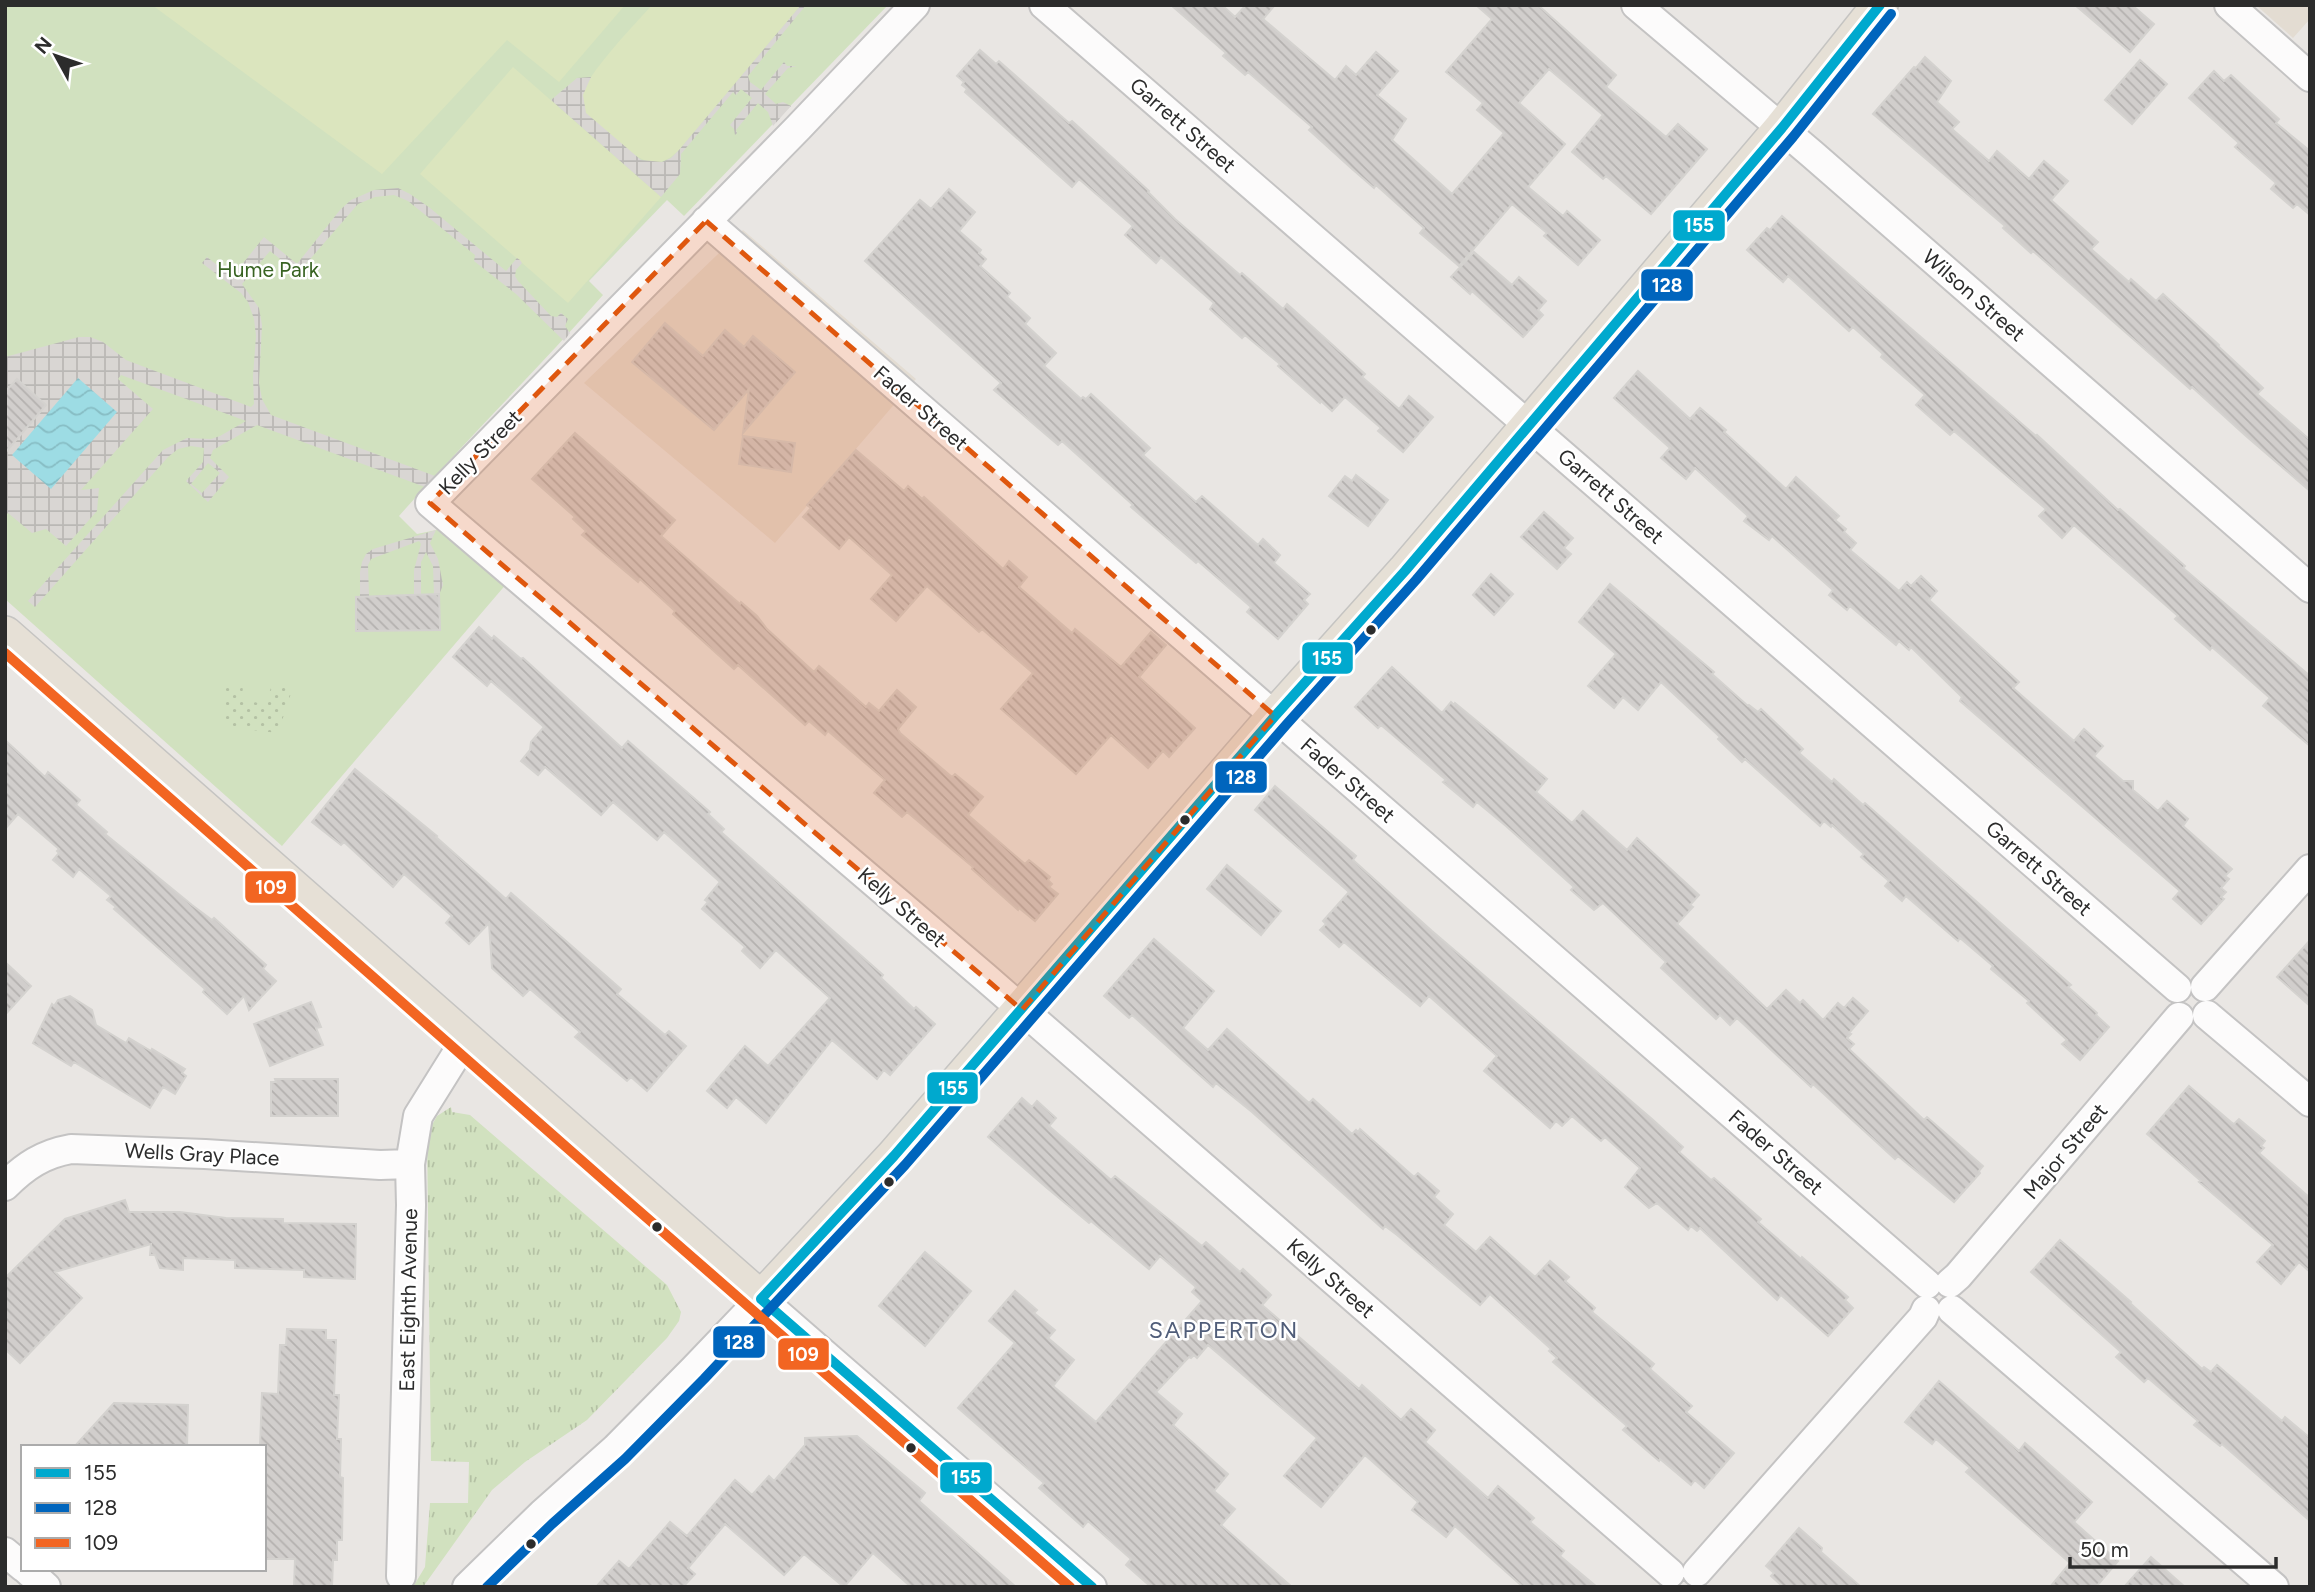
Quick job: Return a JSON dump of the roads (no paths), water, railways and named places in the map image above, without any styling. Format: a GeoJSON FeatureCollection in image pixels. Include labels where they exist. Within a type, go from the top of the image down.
{"type":"FeatureCollection","features":[{"type":"Feature","properties":{"kind":"main road"},"geometry":{"type":"LineString","coordinates":[[5,634],[761,1299],[894,1156],[1275,716],[1405,571],[1782,128],[1880,5]]}},
{"type":"Feature","properties":{"kind":"street"},"geometry":{"type":"LineString","coordinates":[[706,221],[915,5]]}},
{"type":"Feature","properties":{"kind":"street","name":"Garrett Street"},"geometry":{"type":"LineString","coordinates":[[1044,5],[2177,988],[2188,982],[2200,984],[2197,1006]]}},
{"type":"Feature","properties":{"kind":"street","name":"Wilson Street"},"geometry":{"type":"LineString","coordinates":[[1636,5],[1782,128],[2310,587]]}},
{"type":"Feature","properties":{"kind":"street"},"geometry":{"type":"LineString","coordinates":[[2229,5],[2310,77]]}},
{"type":"Feature","properties":{"kind":"street","name":"Fader Street"},"geometry":{"type":"LineString","coordinates":[[706,221],[2274,1587]]}},
{"type":"Feature","properties":{"kind":"street","name":"Kelly Street"},"geometry":{"type":"LineString","coordinates":[[706,221],[430,503],[1684,1580]]}},
{"type":"Feature","properties":{"kind":"street","name":"Major Street"},"geometry":{"type":"LineString","coordinates":[[1684,1580],[1923,1317],[2197,1006],[2310,869]]}},
{"type":"Feature","properties":{"kind":"street"},"geometry":{"type":"LineString","coordinates":[[2197,1006],[2310,1102]]}},
{"type":"Feature","properties":{"kind":"street","name":"East Eighth Avenue"},"geometry":{"type":"LineString","coordinates":[[401,1576],[410,1164],[418,1116],[466,1040]]}},
{"type":"Feature","properties":{"kind":"street","name":"Wells Gray Place"},"geometry":{"type":"LineString","coordinates":[[5,1186],[30,1163],[50,1153],[71,1149],[380,1165],[410,1164]]}},
{"type":"Feature","properties":{"kind":"street"},"geometry":{"type":"LineString","coordinates":[[467,1587],[542,1514],[615,1449],[761,1299],[1092,1587]]}},
{"type":"Feature","properties":{"kind":"street"},"geometry":{"type":"LineString","coordinates":[[5,1552],[21,1565]]}},
{"type":"Feature","properties":{"kind":"street"},"geometry":{"type":"LineString","coordinates":[[27,1571],[46,1587]]}},
{"type":"Feature","properties":{"kind":"water"},"geometry":{"type":"Polygon","coordinates":[[[78,378],[117,412],[51,489],[12,455],[78,378]]]}},
{"type":"Feature","properties":{"kind":"district","name":"SAPPERTON"},"geometry":{"type":"Point","coordinates":[1224,1330]}},
{"type":"Feature","properties":{"kind":"park label","name":"Hume Park"},"geometry":{"type":"Point","coordinates":[268,269]}}]}
